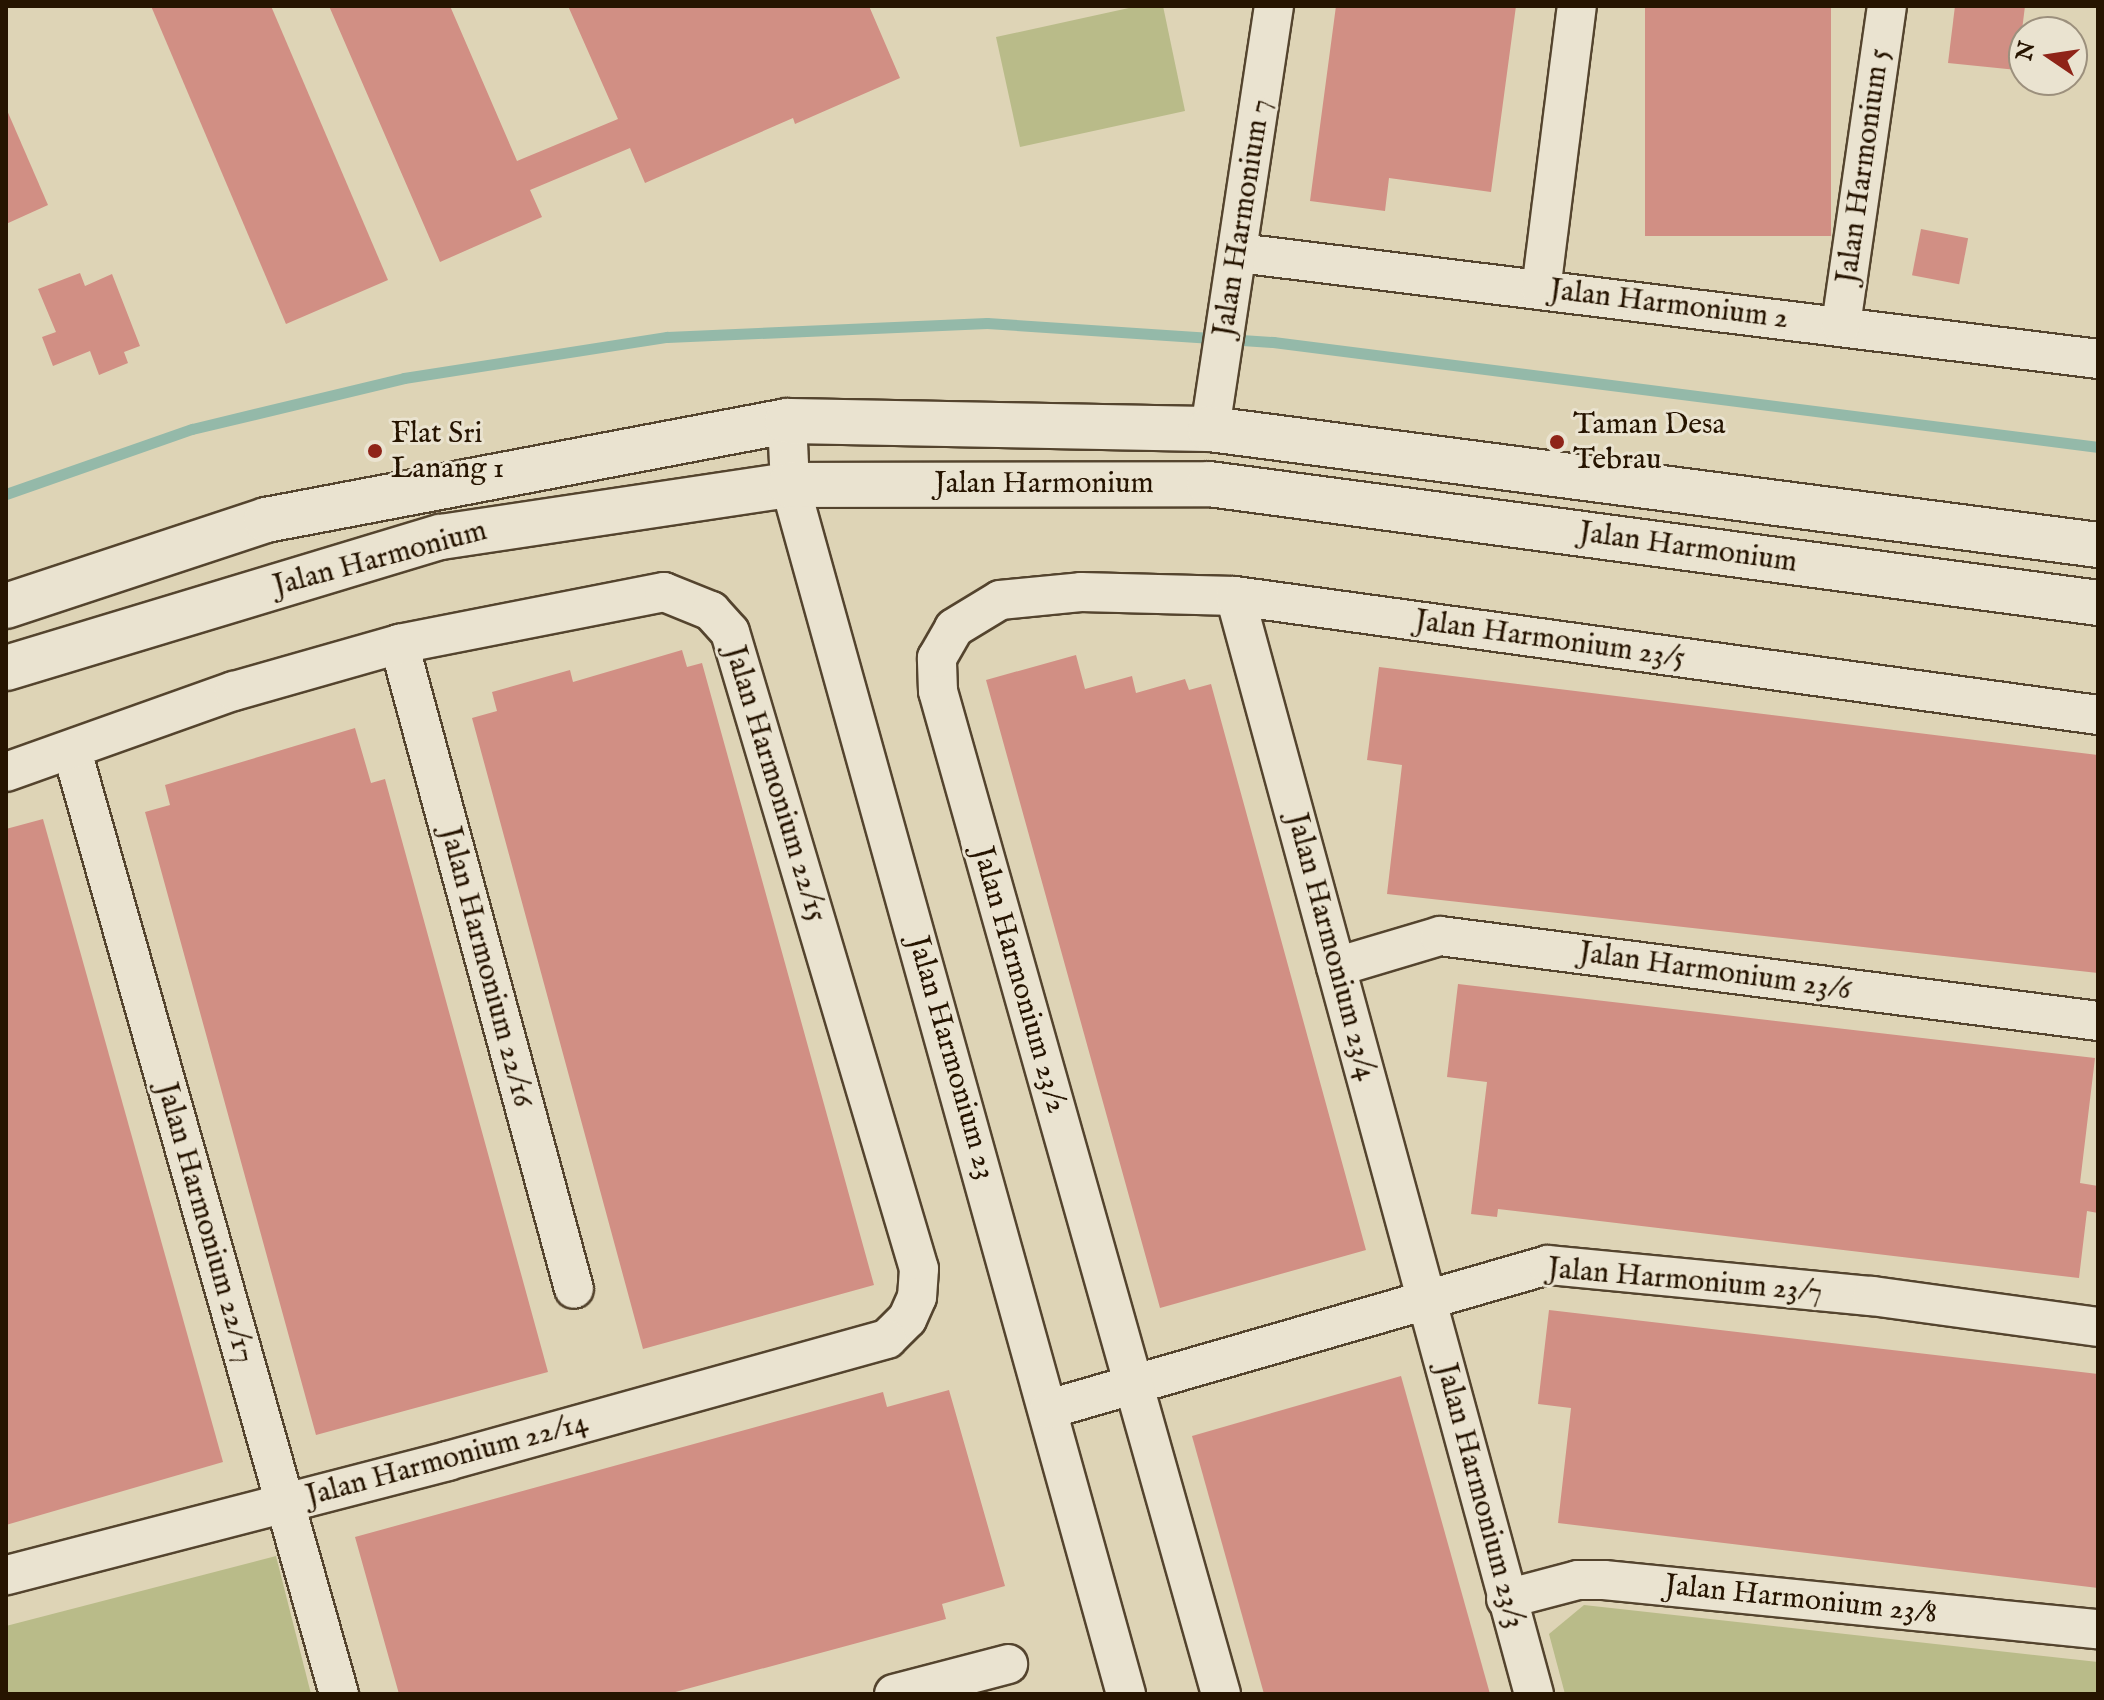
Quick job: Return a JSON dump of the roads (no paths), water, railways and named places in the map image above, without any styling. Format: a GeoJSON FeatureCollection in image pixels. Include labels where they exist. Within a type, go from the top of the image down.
{"type":"FeatureCollection","features":[{"type":"Feature","properties":{"kind":"main road","name":"Jalan Harmonium"},"geometry":{"type":"LineString","coordinates":[[6,606],[266,520],[787,421],[1210,429],[2098,545]]}},
{"type":"Feature","properties":{"kind":"main road","name":"Jalan Harmonium"},"geometry":{"type":"LineString","coordinates":[[6,668],[441,537],[790,485],[1209,484],[2098,603]]}},
{"type":"Feature","properties":{"kind":"street","name":"Jalan Harmonium 7"},"geometry":{"type":"LineString","coordinates":[[1210,429],[1274,6]]}},
{"type":"Feature","properties":{"kind":"street"},"geometry":{"type":"LineString","coordinates":[[1541,290],[1577,6]]}},
{"type":"Feature","properties":{"kind":"street","name":"Jalan Harmonium 5"},"geometry":{"type":"LineString","coordinates":[[1841,325],[1887,6]]}},
{"type":"Feature","properties":{"kind":"street","name":"Jalan Harmonium 2"},"geometry":{"type":"LineString","coordinates":[[1239,253],[2098,359]]}},
{"type":"Feature","properties":{"kind":"street","name":"Jalan Harmonium 23"},"geometry":{"type":"LineString","coordinates":[[787,421],[790,485],[1126,1694]]}},
{"type":"Feature","properties":{"kind":"street","name":"Jalan Harmonium 22/15"},"geometry":{"type":"LineString","coordinates":[[6,772],[234,691],[399,644],[664,592],[711,611],[730,632],[919,1269],[917,1297],[907,1319],[887,1339]]}},
{"type":"Feature","properties":{"kind":"street","name":"Jalan Harmonium 23/5"},"geometry":{"type":"LineString","coordinates":[[1000,600],[1081,592],[1235,596],[2098,715]]}},
{"type":"Feature","properties":{"kind":"street","name":"Jalan Harmonium 23/4"},"geometry":{"type":"LineString","coordinates":[[1235,596],[1427,1298]]}},
{"type":"Feature","properties":{"kind":"street","name":"Jalan Harmonium 23/2"},"geometry":{"type":"LineString","coordinates":[[1000,600],[967,618],[944,642],[936,666],[938,691],[1221,1694]]}},
{"type":"Feature","properties":{"kind":"street","name":"Jalan Harmonium 22/16"},"geometry":{"type":"LineString","coordinates":[[399,644],[574,1289]]}},
{"type":"Feature","properties":{"kind":"street","name":"Jalan Harmonium 22/17"},"geometry":{"type":"LineString","coordinates":[[72,751],[339,1694]]}},
{"type":"Feature","properties":{"kind":"street","name":"Jalan Harmonium 23/6"},"geometry":{"type":"LineString","coordinates":[[1336,967],[1440,936],[2098,1021]]}},
{"type":"Feature","properties":{"kind":"street","name":"Jalan Harmonium 23/7"},"geometry":{"type":"LineString","coordinates":[[1049,1409],[1548,1265],[1872,1296],[2098,1327]]}},
{"type":"Feature","properties":{"kind":"street","name":"Jalan Harmonium 23/3"},"geometry":{"type":"LineString","coordinates":[[1427,1298],[1534,1694]]}},
{"type":"Feature","properties":{"kind":"street","name":"Jalan Harmonium 22/14"},"geometry":{"type":"LineString","coordinates":[[6,1575],[285,1504],[887,1339]]}},
{"type":"Feature","properties":{"kind":"street","name":"Jalan Harmonium 23/8"},"geometry":{"type":"LineString","coordinates":[[1506,1599],[1578,1580],[1604,1580],[2098,1629]]}},
{"type":"Feature","properties":{"kind":"street"},"geometry":{"type":"LineString","coordinates":[[894,1694],[1008,1664]]}},
{"type":"Feature","properties":{"kind":"waterway"},"geometry":{"type":"LineString","coordinates":[[6,494],[192,429],[404,378],[667,337],[987,323],[1273,342],[2098,447]]}},
{"type":"Feature","properties":{"kind":"place","name":"Taman Desa Tebrau"},"geometry":{"type":"Point","coordinates":[1557,442]}},
{"type":"Feature","properties":{"kind":"place","name":"Flat Sri Lanang 1"},"geometry":{"type":"Point","coordinates":[375,451]}}]}
